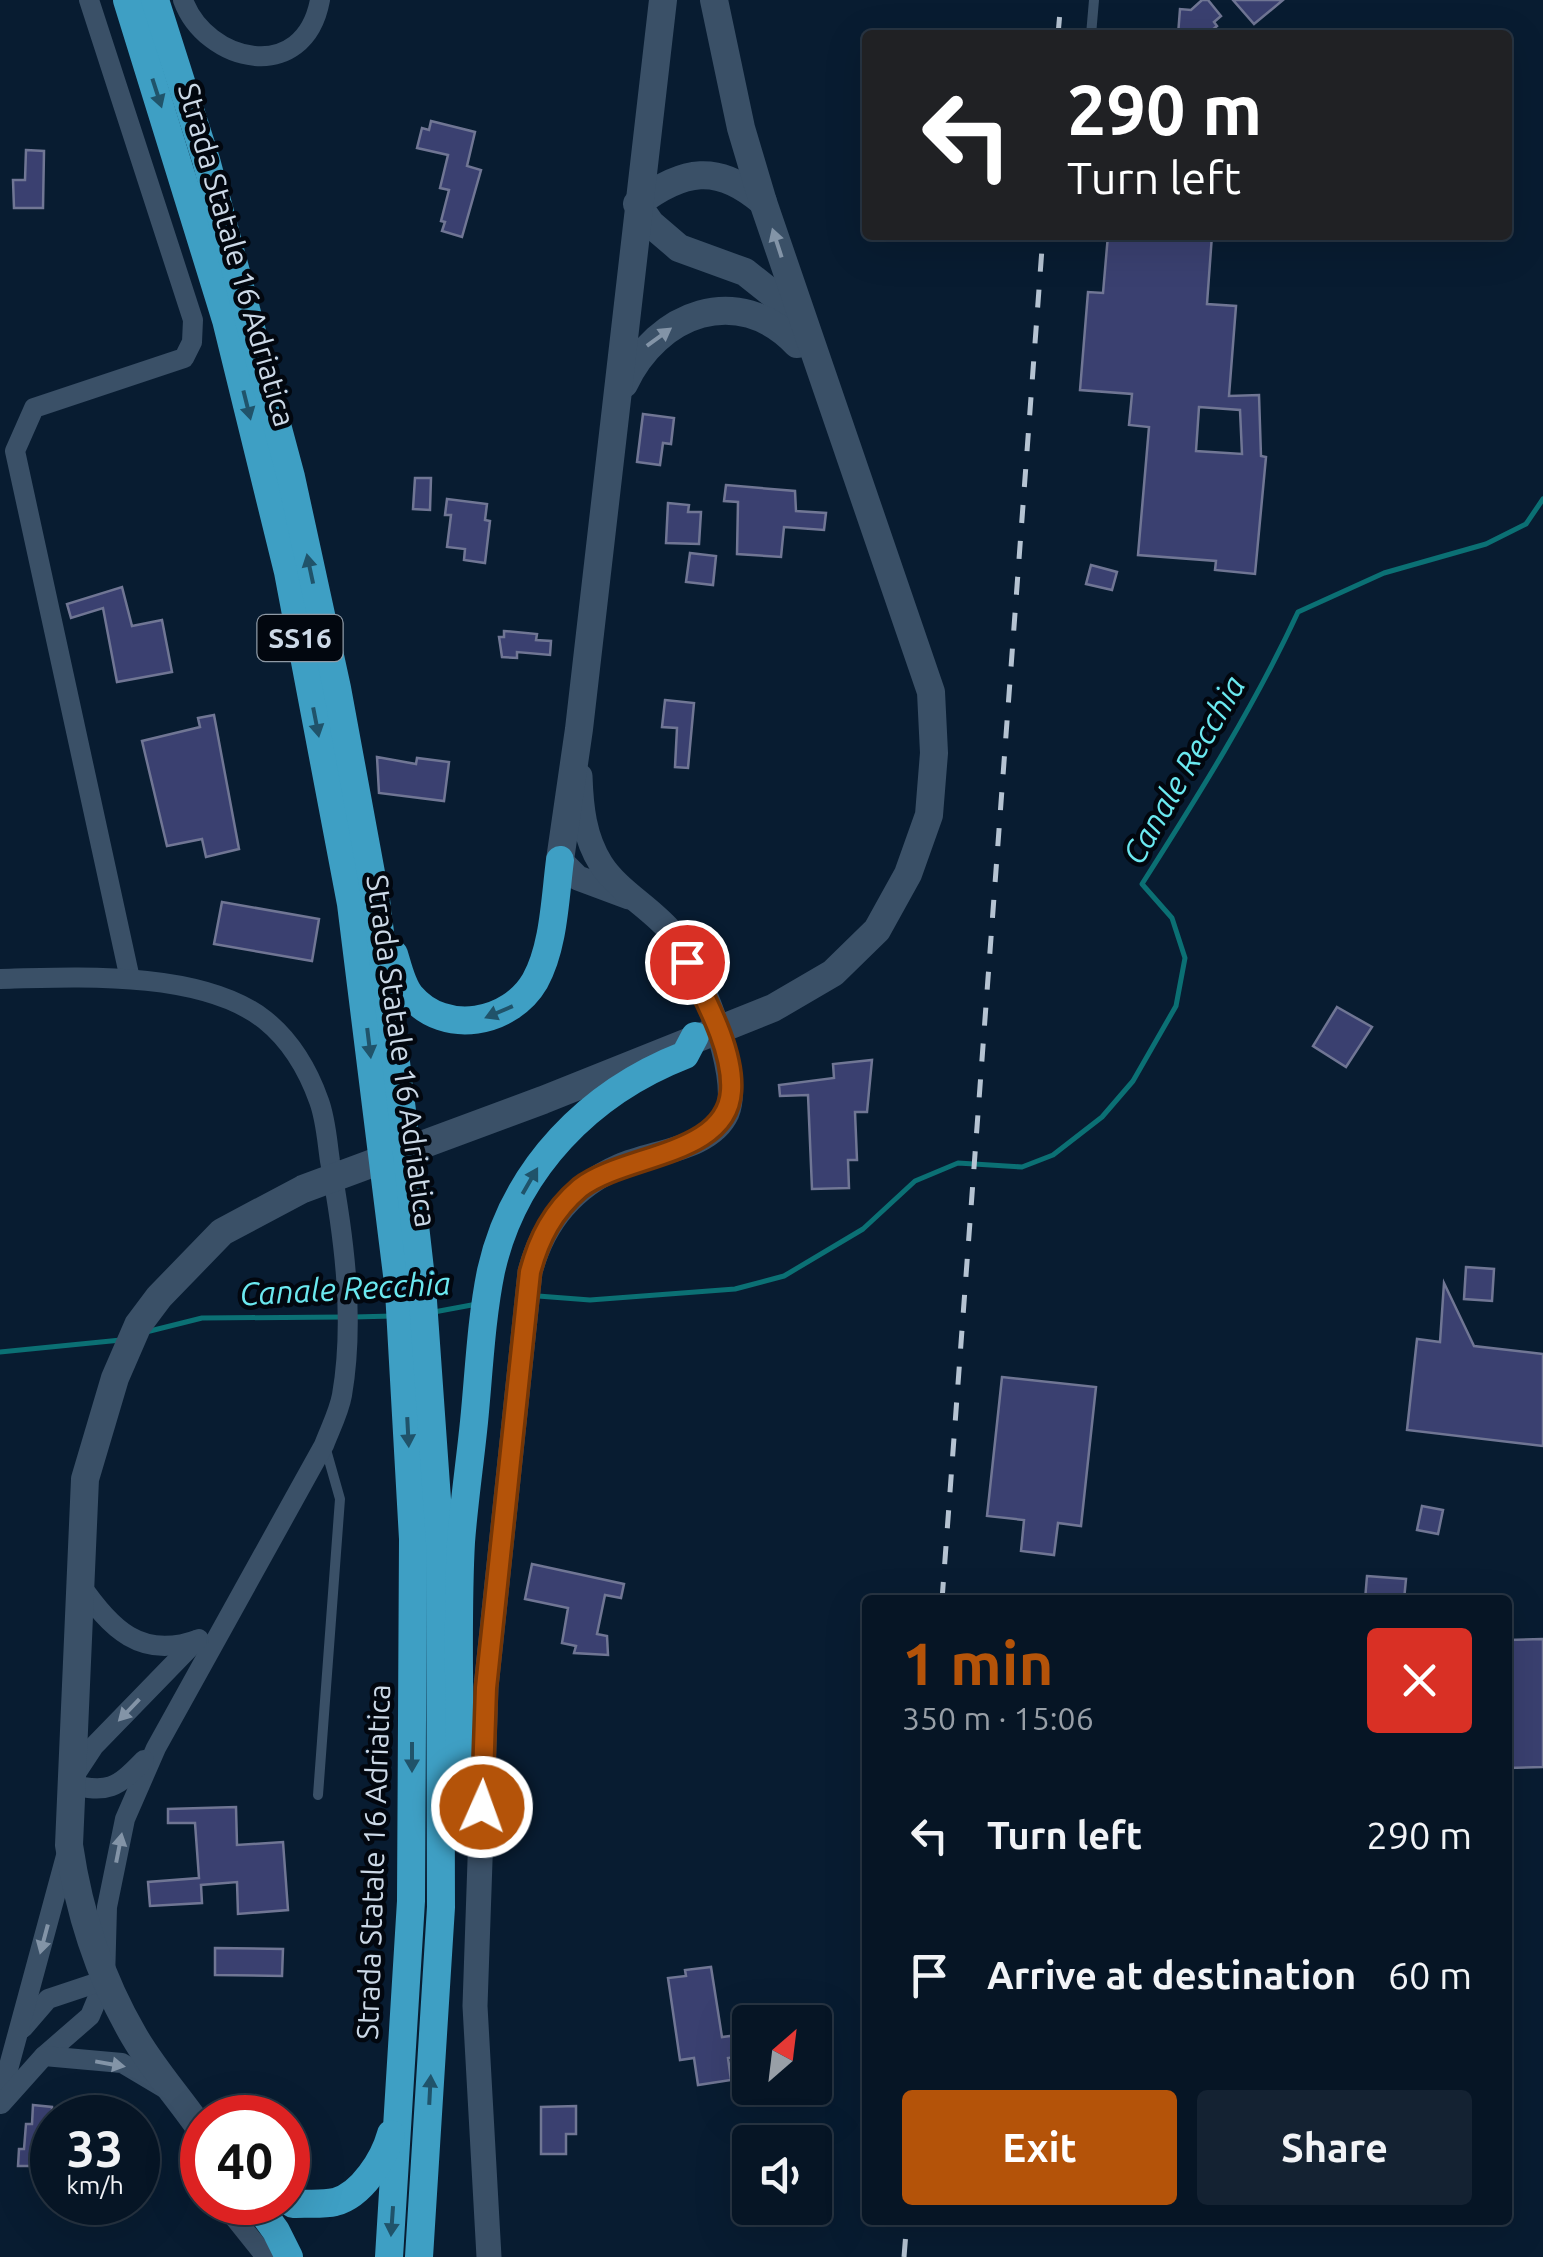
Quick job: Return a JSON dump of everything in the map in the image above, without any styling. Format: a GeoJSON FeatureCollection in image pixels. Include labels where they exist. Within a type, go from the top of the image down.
{"type":"FeatureCollection","features":[{"type":"Feature","properties":{"kind":"highway","name":"Strada Statale 16 Adriatica"},"geometry":{"type":"LineString","coordinates":[[127,0],[226,320],[288,572],[351,904],[411,1289]]}},
{"type":"Feature","properties":{"kind":"highway","name":"Strada Statale 16 Adriatica"},"geometry":{"type":"LineString","coordinates":[[155,0],[206,160],[291,477],[337,688],[376,900],[414,1335],[440,1542],[441,1908],[418,2257]]}},
{"type":"Feature","properties":{"kind":"highway"},"geometry":{"type":"LineString","coordinates":[[376,900],[410,996],[437,1016],[472,1022],[513,1008],[535,980],[550,935],[560,860]]}},
{"type":"Feature","properties":{"kind":"highway"},"geometry":{"type":"LineString","coordinates":[[441,1908],[458,1893],[461,1544],[492,1270],[509,1220],[533,1172],[567,1128],[608,1094],[652,1068],[685,1055],[695,1036]]}},
{"type":"Feature","properties":{"kind":"highway","name":"Strada Statale 16 Adriatica"},"geometry":{"type":"LineString","coordinates":[[389,2257],[411,1901],[414,1335]]}},
{"type":"Feature","properties":{"kind":"highway"},"geometry":{"type":"LineString","coordinates":[[310,2203],[338,2202],[369,2177],[386,2152],[400,2099]]}},
{"type":"Feature","properties":{"kind":"highway"},"geometry":{"type":"LineString","coordinates":[[272,2225],[288,2257]]}},
{"type":"Feature","properties":{"kind":"main road"},"geometry":{"type":"LineString","coordinates":[[560,860],[579,729],[663,0]]}},
{"type":"Feature","properties":{"kind":"main road"},"geometry":{"type":"LineString","coordinates":[[179,2097],[135,2038],[105,1980],[78,1905],[69,1845],[86,1479],[116,1378],[138,1325],[188,1263],[222,1232],[303,1188],[543,1100],[807,992],[856,954],[876,930],[908,874],[930,815],[934,753],[931,692],[764,202],[737,110],[714,0]]}},
{"type":"Feature","properties":{"kind":"main road"},"geometry":{"type":"LineString","coordinates":[[637,204],[660,186],[705,172],[742,184],[764,202]]}},
{"type":"Feature","properties":{"kind":"main road"},"geometry":{"type":"LineString","coordinates":[[637,204],[651,224],[679,248],[746,272],[774,296],[807,336]]}},
{"type":"Feature","properties":{"kind":"main road"},"geometry":{"type":"LineString","coordinates":[[613,419],[624,382],[640,351],[700,311],[736,310],[780,326],[818,366]]}},
{"type":"Feature","properties":{"kind":"street"},"geometry":{"type":"LineString","coordinates":[[88,0],[193,320],[192,342],[184,358],[34,408],[15,451],[130,979]]}},
{"type":"Feature","properties":{"kind":"street"},"geometry":{"type":"LineString","coordinates":[[183,0],[188,14],[210,38],[244,54],[279,56],[302,43],[316,23],[320,0]]}},
{"type":"Feature","properties":{"kind":"street"},"geometry":{"type":"LineString","coordinates":[[489,2257],[475,2006],[486,1688],[530,1272],[538,1244],[555,1213],[582,1187],[621,1165],[712,1133],[727,1112],[732,1088],[714,1015],[674,934],[604,868],[592,848],[581,806],[579,729]]}},
{"type":"Feature","properties":{"kind":"street"},"geometry":{"type":"LineString","coordinates":[[560,860],[580,858],[604,868]]}},
{"type":"Feature","properties":{"kind":"street"},"geometry":{"type":"LineString","coordinates":[[560,860],[578,878],[635,899]]}},
{"type":"Feature","properties":{"kind":"street"},"geometry":{"type":"LineString","coordinates":[[0,979],[130,979],[217,994],[264,1019],[298,1054],[320,1103],[339,1210],[348,1348],[341,1399],[324,1445],[156,1748],[125,1820],[108,1907],[105,1980],[90,2016],[0,2102]]}},
{"type":"Feature","properties":{"kind":"street"},"geometry":{"type":"LineString","coordinates":[[79,1582],[104,1620],[135,1641],[168,1646],[197,1640]]}},
{"type":"Feature","properties":{"kind":"street"},"geometry":{"type":"LineString","coordinates":[[156,1748],[123,1782],[98,1792],[70,1784],[94,1746],[237,1596]]}},
{"type":"Feature","properties":{"kind":"street"},"geometry":{"type":"LineString","coordinates":[[0,2102],[69,1845]]}},
{"type":"Feature","properties":{"kind":"street"},"geometry":{"type":"LineString","coordinates":[[18,2034],[48,1999],[105,1980]]}},
{"type":"Feature","properties":{"kind":"street"},"geometry":{"type":"LineString","coordinates":[[44,2056],[122,2063],[179,2097]]}},
{"type":"Feature","properties":{"kind":"street"},"geometry":{"type":"LineString","coordinates":[[240,2225],[266,2257]]}},
{"type":"Feature","properties":{"kind":"lane"},"geometry":{"type":"LineString","coordinates":[[1091,30],[1094,0]]}},
{"type":"Feature","properties":{"kind":"lane"},"geometry":{"type":"LineString","coordinates":[[318,1794],[340,1499],[324,1445]]}},
{"type":"Feature","properties":{"kind":"building"},"geometry":{"type":"Polygon","coordinates":[[[1202,0],[1208,0],[1221,16],[1212,30],[1178,30],[1180,9],[1191,10],[1202,0]]]}},
{"type":"Feature","properties":{"kind":"building"},"geometry":{"type":"Polygon","coordinates":[[[1233,0],[1283,0],[1254,24],[1233,0]]]}},
{"type":"Feature","properties":{"kind":"building"},"geometry":{"type":"Polygon","coordinates":[[[431,121],[475,132],[467,166],[481,170],[462,237],[442,231],[449,190],[440,188],[448,155],[417,148],[422,128],[429,130],[431,121]]]}},
{"type":"Feature","properties":{"kind":"building"},"geometry":{"type":"Polygon","coordinates":[[[26,150],[44,151],[43,208],[14,208],[13,180],[25,180],[26,150]]]}},
{"type":"Feature","properties":{"kind":"building"},"geometry":{"type":"Polygon","coordinates":[[[1108,240],[1212,240],[1207,304],[1236,306],[1229,396],[1259,395],[1261,456],[1266,457],[1255,574],[1215,570],[1216,561],[1138,555],[1149,427],[1129,425],[1132,394],[1080,390],[1088,292],[1103,293],[1108,240]],[[1199,407],[1196,451],[1242,454],[1240,410],[1199,407]]]}},
{"type":"Feature","properties":{"kind":"building"},"geometry":{"type":"Polygon","coordinates":[[[643,414],[674,418],[671,444],[663,443],[660,465],[637,462],[643,414]]]}},
{"type":"Feature","properties":{"kind":"building"},"geometry":{"type":"Polygon","coordinates":[[[415,478],[431,478],[430,510],[413,509],[415,478]]]}},
{"type":"Feature","properties":{"kind":"building"},"geometry":{"type":"Polygon","coordinates":[[[726,485],[795,491],[796,511],[826,513],[824,530],[784,527],[781,557],[737,554],[738,502],[724,501],[726,485]]]}},
{"type":"Feature","properties":{"kind":"building"},"geometry":{"type":"Polygon","coordinates":[[[447,499],[487,504],[485,520],[490,521],[485,563],[464,560],[465,549],[447,547],[451,515],[445,515],[447,499]]]}},
{"type":"Feature","properties":{"kind":"building"},"geometry":{"type":"Polygon","coordinates":[[[668,503],[689,505],[688,512],[701,512],[699,544],[666,543],[668,503]]]}},
{"type":"Feature","properties":{"kind":"building"},"geometry":{"type":"Polygon","coordinates":[[[690,553],[716,556],[713,585],[686,582],[690,553]]]}},
{"type":"Feature","properties":{"kind":"building"},"geometry":{"type":"Polygon","coordinates":[[[1091,565],[1117,572],[1112,590],[1086,584],[1091,565]]]}},
{"type":"Feature","properties":{"kind":"building"},"geometry":{"type":"Polygon","coordinates":[[[122,587],[132,626],[162,620],[172,672],[117,682],[103,608],[71,618],[67,604],[122,587]]]}},
{"type":"Feature","properties":{"kind":"building"},"geometry":{"type":"Polygon","coordinates":[[[504,631],[537,634],[536,640],[551,641],[550,655],[517,652],[517,658],[502,657],[499,637],[504,637],[504,631]]]}},
{"type":"Feature","properties":{"kind":"building"},"geometry":{"type":"Polygon","coordinates":[[[665,700],[694,703],[688,768],[675,767],[677,728],[662,727],[665,700]]]}},
{"type":"Feature","properties":{"kind":"building"},"geometry":{"type":"Polygon","coordinates":[[[214,715],[239,849],[206,857],[202,839],[167,846],[142,741],[200,727],[198,718],[214,715]]]}},
{"type":"Feature","properties":{"kind":"building"},"geometry":{"type":"Polygon","coordinates":[[[377,757],[416,764],[417,758],[449,762],[444,801],[379,793],[377,757]]]}},
{"type":"Feature","properties":{"kind":"building"},"geometry":{"type":"Polygon","coordinates":[[[222,902],[319,919],[312,961],[214,944],[222,902]]]}},
{"type":"Feature","properties":{"kind":"building"},"geometry":{"type":"Polygon","coordinates":[[[1337,1007],[1372,1027],[1346,1067],[1313,1046],[1337,1007]]]}},
{"type":"Feature","properties":{"kind":"building"},"geometry":{"type":"Polygon","coordinates":[[[872,1060],[867,1112],[855,1112],[857,1160],[848,1160],[849,1188],[812,1189],[808,1095],[780,1096],[779,1085],[834,1078],[833,1064],[872,1060]]]}},
{"type":"Feature","properties":{"kind":"building"},"geometry":{"type":"Polygon","coordinates":[[[1466,1267],[1494,1269],[1492,1301],[1464,1299],[1466,1267]]]}},
{"type":"Feature","properties":{"kind":"building"},"geometry":{"type":"Polygon","coordinates":[[[1444,1283],[1474,1346],[1543,1354],[1543,1446],[1407,1430],[1417,1339],[1440,1342],[1444,1283]]]}},
{"type":"Feature","properties":{"kind":"building"},"geometry":{"type":"Polygon","coordinates":[[[1002,1377],[1096,1387],[1081,1526],[1058,1523],[1054,1555],[1021,1551],[1024,1520],[987,1516],[1002,1377]]]}},
{"type":"Feature","properties":{"kind":"building"},"geometry":{"type":"Polygon","coordinates":[[[1422,1506],[1443,1510],[1438,1534],[1417,1530],[1422,1506]]]}},
{"type":"Feature","properties":{"kind":"building"},"geometry":{"type":"Polygon","coordinates":[[[532,1564],[624,1584],[621,1598],[605,1595],[597,1634],[607,1636],[608,1655],[574,1653],[576,1646],[562,1643],[568,1608],[525,1599],[532,1564]]]}},
{"type":"Feature","properties":{"kind":"building"},"geometry":{"type":"Polygon","coordinates":[[[1367,1576],[1406,1579],[1404,1595],[1365,1595],[1367,1576]]]}},
{"type":"Feature","properties":{"kind":"building"},"geometry":{"type":"Polygon","coordinates":[[[1543,1639],[1543,1767],[1512,1768],[1512,1640],[1543,1639]]]}},
{"type":"Feature","properties":{"kind":"building"},"geometry":{"type":"Polygon","coordinates":[[[236,1807],[237,1845],[283,1842],[288,1910],[238,1914],[237,1882],[201,1885],[202,1903],[150,1906],[148,1882],[199,1878],[195,1823],[168,1823],[168,1809],[236,1807]]]}},
{"type":"Feature","properties":{"kind":"building"},"geometry":{"type":"Polygon","coordinates":[[[215,1948],[283,1949],[282,1976],[215,1975],[215,1948]]]}},
{"type":"Feature","properties":{"kind":"building"},"geometry":{"type":"Polygon","coordinates":[[[711,1967],[722,2037],[732,2036],[732,2057],[728,2058],[731,2080],[698,2085],[694,2058],[680,2060],[668,1978],[686,1976],[685,1970],[711,1967]]]}},
{"type":"Feature","properties":{"kind":"building"},"geometry":{"type":"Polygon","coordinates":[[[576,2106],[576,2134],[566,2134],[566,2154],[541,2154],[541,2107],[576,2106]]]}},
{"type":"Feature","properties":{"kind":"building"},"geometry":{"type":"Polygon","coordinates":[[[26,2124],[30,2124],[30,2166],[18,2166],[19,2149],[24,2149],[26,2124]]]}},
{"type":"Feature","properties":{"kind":"waterway","name":"Canale Recchia"},"geometry":{"type":"LineString","coordinates":[[538,1296],[590,1300],[735,1289],[784,1276],[863,1229],[915,1181],[958,1163],[1022,1167],[1053,1155],[1102,1117],[1133,1081],[1176,1006],[1185,958],[1172,918],[1142,884],[1244,717],[1298,612],[1384,573],[1486,544],[1526,524],[1543,499]]}},
{"type":"Feature","properties":{"kind":"waterway","name":"Canale Recchia"},"geometry":{"type":"LineString","coordinates":[[434,1312],[477,1304]]}},
{"type":"Feature","properties":{"kind":"waterway","name":"Canale Recchia"},"geometry":{"type":"LineString","coordinates":[[354,1317],[393,1316]]}},
{"type":"Feature","properties":{"kind":"waterway","name":"Canale Recchia"},"geometry":{"type":"LineString","coordinates":[[146,1332],[202,1318],[343,1317]]}},
{"type":"Feature","properties":{"kind":"waterway","name":"Canale Recchia"},"geometry":{"type":"LineString","coordinates":[[0,1352],[121,1340]]}},
{"type":"Feature","properties":{"kind":"railway"},"geometry":{"type":"LineString","coordinates":[[1058,30],[1061,0]]}},
{"type":"Feature","properties":{"kind":"railway"},"geometry":{"type":"LineString","coordinates":[[942,1595],[1043,240]]}},
{"type":"Feature","properties":{"kind":"railway"},"geometry":{"type":"LineString","coordinates":[[904,2257],[907,2225]]}},
{"type":"Feature","properties":{"kind":"route"},"geometry":{"type":"LineString","coordinates":[[482,1807],[486,1688],[530,1272],[538,1244],[555,1213],[582,1187],[621,1165],[712,1133],[727,1112],[732,1088],[724,1052],[714,1015],[687,962]]}}]}
